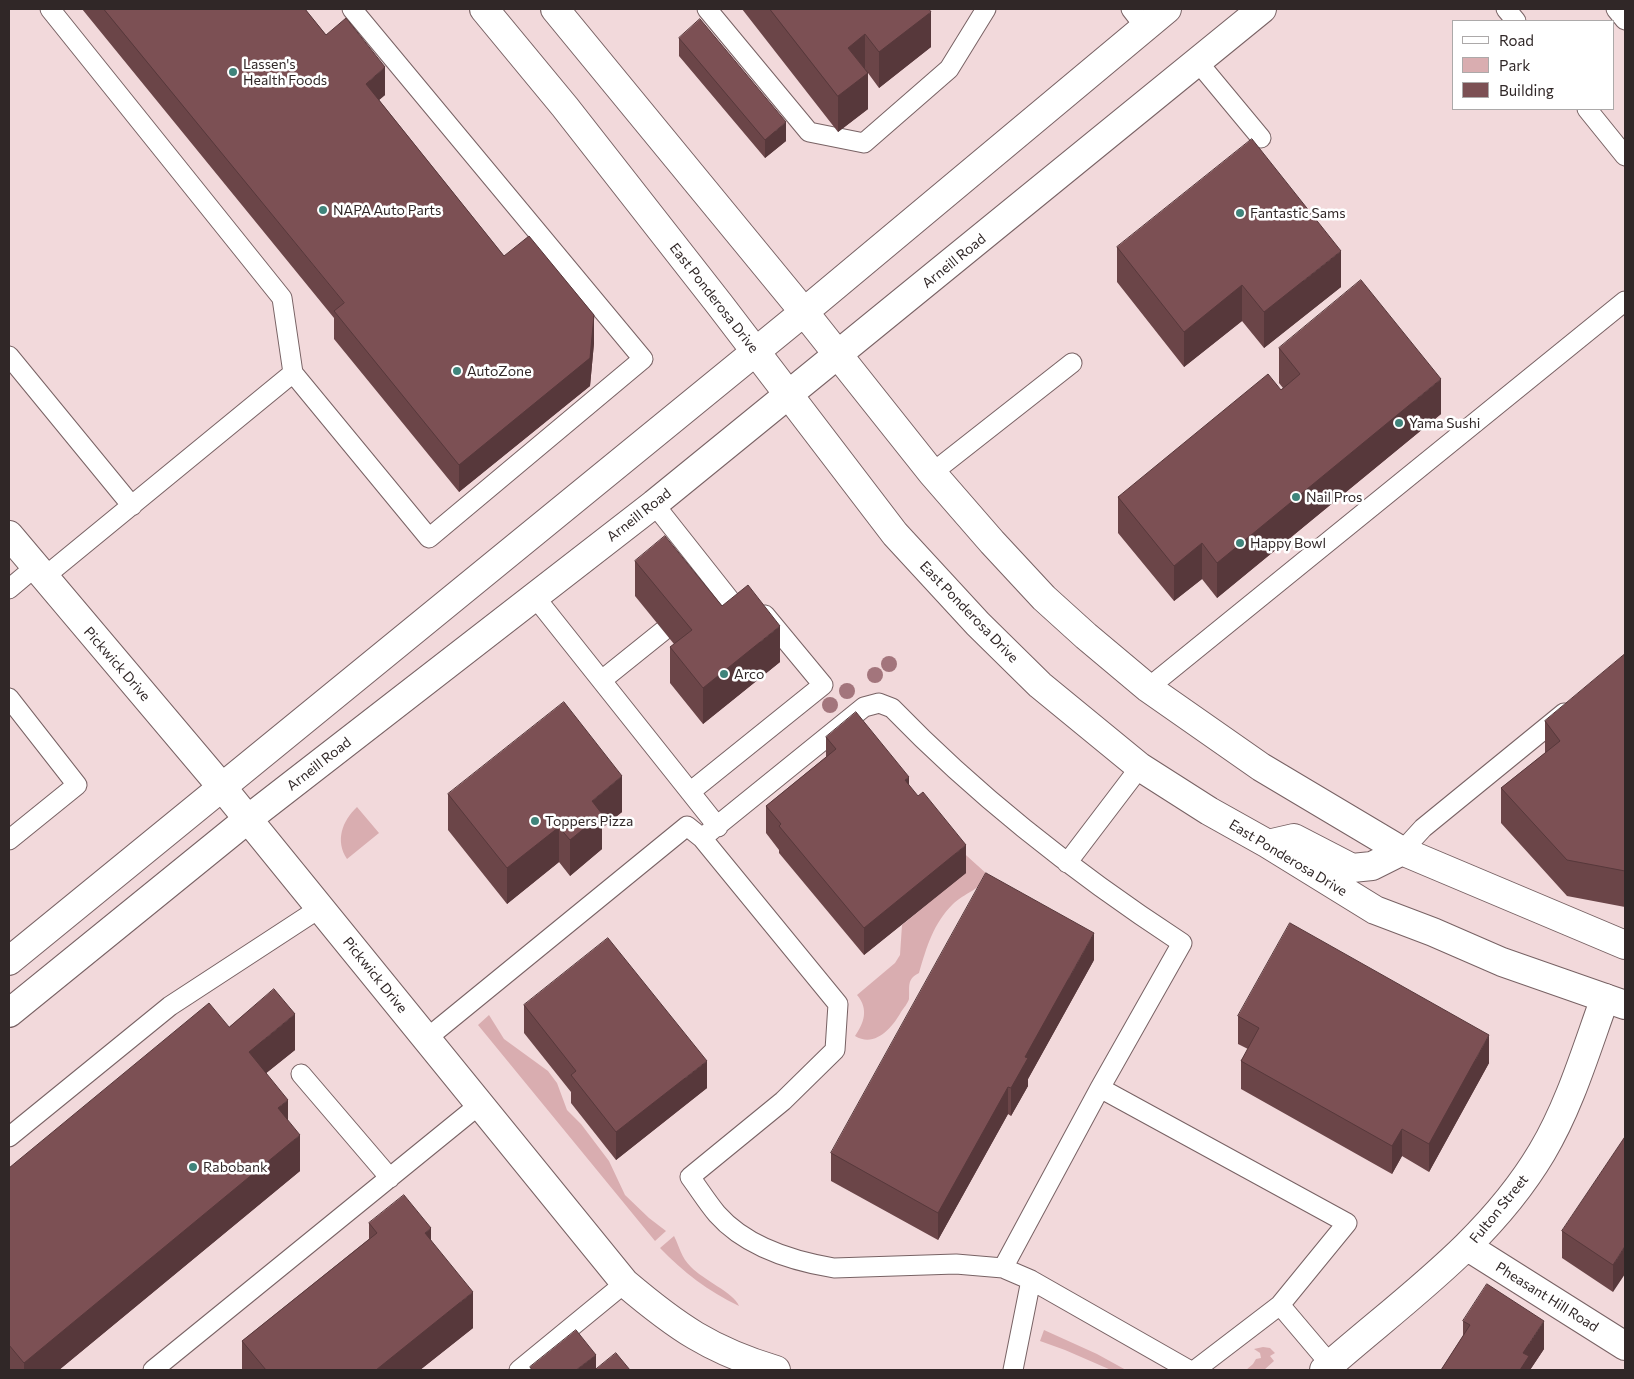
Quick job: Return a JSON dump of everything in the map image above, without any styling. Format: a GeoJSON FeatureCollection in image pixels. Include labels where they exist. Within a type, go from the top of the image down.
{"type":"FeatureCollection","features":[{"type":"Feature","properties":{"kind":"main road","name":"East Ponderosa Drive"},"geometry":{"type":"LineString","coordinates":[[484,9],[565,107],[756,351],[787,395],[895,534],[978,624],[1040,684],[1140,767],[1209,811],[1268,844],[1375,910],[1434,932],[1502,962],[1615,1002]]}},
{"type":"Feature","properties":{"kind":"main road"},"geometry":{"type":"LineString","coordinates":[[555,9],[804,312],[932,473],[1044,598],[1148,688],[1261,767],[1402,851],[1625,945]]}},
{"type":"Feature","properties":{"kind":"main road"},"geometry":{"type":"LineString","coordinates":[[9,961],[804,312],[1138,18],[1167,9]]}},
{"type":"Feature","properties":{"kind":"main road","name":"Arneill Road"},"geometry":{"type":"LineString","coordinates":[[9,1013],[248,820],[654,504],[1262,9]]}},
{"type":"Feature","properties":{"kind":"main road","name":"Pickwick Drive"},"geometry":{"type":"LineString","coordinates":[[9,535],[39,573],[221,786],[625,1283],[674,1323],[695,1337],[720,1351],[776,1370]]}},
{"type":"Feature","properties":{"kind":"main road"},"geometry":{"type":"LineString","coordinates":[[1268,844],[1294,838],[1352,868],[1372,866],[1402,851]]}},
{"type":"Feature","properties":{"kind":"main road","name":"Fulton Street"},"geometry":{"type":"LineString","coordinates":[[1327,1367],[1412,1298],[1468,1247],[1519,1188],[1543,1151],[1560,1119],[1615,1002]]}},
{"type":"Feature","properties":{"kind":"main road","name":"Pheasant Hill Road"},"geometry":{"type":"LineString","coordinates":[[1468,1247],[1625,1346]]}},
{"type":"Feature","properties":{"kind":"lane"},"geometry":{"type":"LineString","coordinates":[[50,9],[282,298],[293,373],[429,538],[643,360],[352,9]]}},
{"type":"Feature","properties":{"kind":"lane"},"geometry":{"type":"LineString","coordinates":[[707,9],[809,132],[864,143],[949,69],[986,9]]}},
{"type":"Feature","properties":{"kind":"lane"},"geometry":{"type":"LineString","coordinates":[[1506,9],[1515,20]]}},
{"type":"Feature","properties":{"kind":"lane"},"geometry":{"type":"LineString","coordinates":[[1616,9],[1625,20]]}},
{"type":"Feature","properties":{"kind":"lane"},"geometry":{"type":"LineString","coordinates":[[1197,61],[1261,138]]}},
{"type":"Feature","properties":{"kind":"lane"},"geometry":{"type":"LineString","coordinates":[[1588,110],[1625,156]]}},
{"type":"Feature","properties":{"kind":"lane"},"geometry":{"type":"LineString","coordinates":[[1148,688],[1625,301]]}},
{"type":"Feature","properties":{"kind":"lane"},"geometry":{"type":"LineString","coordinates":[[9,356],[132,506]]}},
{"type":"Feature","properties":{"kind":"lane"},"geometry":{"type":"LineString","coordinates":[[932,473],[1072,363]]}},
{"type":"Feature","properties":{"kind":"lane"},"geometry":{"type":"LineString","coordinates":[[9,589],[39,573],[132,506],[293,373]]}},
{"type":"Feature","properties":{"kind":"lane"},"geometry":{"type":"LineString","coordinates":[[654,504],[711,591],[741,614],[755,603],[823,685],[690,792]]}},
{"type":"Feature","properties":{"kind":"lane"},"geometry":{"type":"LineString","coordinates":[[535,597],[718,827]]}},
{"type":"Feature","properties":{"kind":"lane"},"geometry":{"type":"LineString","coordinates":[[602,680],[663,631]]}},
{"type":"Feature","properties":{"kind":"lane"},"geometry":{"type":"LineString","coordinates":[[9,698],[77,785],[9,840]]}},
{"type":"Feature","properties":{"kind":"lane"},"geometry":{"type":"LineString","coordinates":[[1402,851],[1423,828],[1582,699]]}},
{"type":"Feature","properties":{"kind":"lane"},"geometry":{"type":"LineString","coordinates":[[702,838],[718,827],[864,707],[879,703],[892,708],[966,778],[1067,863],[1122,904],[1182,943],[1100,1088],[1003,1268]]}},
{"type":"Feature","properties":{"kind":"lane"},"geometry":{"type":"LineString","coordinates":[[1067,863],[1140,767]]}},
{"type":"Feature","properties":{"kind":"lane"},"geometry":{"type":"LineString","coordinates":[[426,1039],[687,826],[702,838],[838,1004],[835,1050],[783,1101],[690,1177],[718,1215],[736,1232],[765,1248],[797,1261],[834,1268],[956,1264],[1003,1268],[1031,1280],[1190,1370]]}},
{"type":"Feature","properties":{"kind":"lane"},"geometry":{"type":"LineString","coordinates":[[9,1137],[170,1006],[320,908]]}},
{"type":"Feature","properties":{"kind":"lane"},"geometry":{"type":"LineString","coordinates":[[301,1074],[390,1178]]}},
{"type":"Feature","properties":{"kind":"lane"},"geometry":{"type":"LineString","coordinates":[[1100,1088],[1347,1223],[1280,1305],[1195,1370]]}},
{"type":"Feature","properties":{"kind":"lane"},"geometry":{"type":"LineString","coordinates":[[153,1370],[479,1105]]}},
{"type":"Feature","properties":{"kind":"lane"},"geometry":{"type":"LineString","coordinates":[[1013,1370],[1031,1280]]}},
{"type":"Feature","properties":{"kind":"lane"},"geometry":{"type":"LineString","coordinates":[[519,1370],[625,1283]]}},
{"type":"Feature","properties":{"kind":"lane"},"geometry":{"type":"LineString","coordinates":[[1280,1305],[1327,1367]]}},
{"type":"Feature","properties":{"kind":"green space"},"geometry":{"type":"Polygon","coordinates":[[[357,807],[379,833],[347,859],[341,845],[342,832],[347,818],[357,807]]]}},
{"type":"Feature","properties":{"kind":"green space"},"geometry":{"type":"Polygon","coordinates":[[[926,819],[988,875],[982,884],[957,900],[940,919],[928,945],[919,973],[910,981],[909,999],[893,1024],[876,1038],[862,1039],[855,1036],[864,1016],[863,1005],[857,995],[895,963],[900,955],[902,925],[965,873],[926,819]]]}},
{"type":"Feature","properties":{"kind":"green space"},"geometry":{"type":"Polygon","coordinates":[[[489,1015],[504,1039],[548,1071],[557,1083],[567,1110],[581,1124],[609,1161],[625,1195],[666,1231],[655,1241],[478,1025],[489,1015]]]}},
{"type":"Feature","properties":{"kind":"green space"},"geometry":{"type":"Polygon","coordinates":[[[674,1236],[683,1256],[691,1267],[725,1291],[739,1306],[696,1280],[660,1248],[674,1236]]]}},
{"type":"Feature","properties":{"kind":"green space"},"geometry":{"type":"Polygon","coordinates":[[[1044,1330],[1097,1354],[1126,1370],[1111,1370],[1040,1341],[1044,1330]]]}},
{"type":"Feature","properties":{"kind":"green space"},"geometry":{"type":"Polygon","coordinates":[[[1270,1348],[1275,1353],[1270,1356],[1274,1361],[1264,1370],[1246,1370],[1256,1359],[1261,1358],[1260,1353],[1254,1349],[1270,1348]]]}},
{"type":"Feature","properties":{"kind":"building"},"geometry":{"type":"Polygon","coordinates":[[[104,9],[305,9],[326,35],[346,18],[385,67],[366,84],[504,256],[529,236],[594,315],[590,358],[459,465],[334,311],[344,303],[104,9]]]}},
{"type":"Feature","properties":{"kind":"building"},"geometry":{"type":"Polygon","coordinates":[[[770,9],[929,9],[931,12],[879,52],[865,34],[848,48],[868,73],[838,96],[770,9]]]}},
{"type":"Feature","properties":{"kind":"building"},"geometry":{"type":"Polygon","coordinates":[[[700,19],[786,122],[765,140],[679,38],[700,19]]]}},
{"type":"Feature","properties":{"kind":"building"},"geometry":{"type":"Polygon","coordinates":[[[1252,139],[1341,251],[1264,312],[1242,285],[1184,332],[1117,247],[1252,139]]]}},
{"type":"Feature","properties":{"kind":"building"},"geometry":{"type":"Polygon","coordinates":[[[1361,280],[1441,379],[1217,563],[1202,543],[1174,566],[1118,497],[1268,374],[1281,390],[1300,374],[1279,348],[1361,280]]]}},
{"type":"Feature","properties":{"kind":"building"},"geometry":{"type":"Polygon","coordinates":[[[665,536],[722,606],[748,585],[780,626],[703,688],[670,647],[692,630],[635,561],[665,536]]]}},
{"type":"Feature","properties":{"kind":"building"},"geometry":{"type":"Polygon","coordinates":[[[1625,654],[1625,871],[1567,860],[1501,788],[1560,741],[1545,721],[1625,654]]]}},
{"type":"Feature","properties":{"kind":"building","name":"Toppers Pizza"},"geometry":{"type":"Polygon","coordinates":[[[564,702],[622,776],[592,801],[602,814],[570,840],[559,827],[507,868],[448,794],[564,702]]]}},
{"type":"Feature","properties":{"kind":"building"},"geometry":{"type":"Polygon","coordinates":[[[856,712],[909,777],[905,780],[918,796],[923,792],[966,845],[864,928],[779,826],[781,824],[766,806],[836,749],[826,737],[856,712]]]}},
{"type":"Feature","properties":{"kind":"building"},"geometry":{"type":"Polygon","coordinates":[[[986,873],[1094,933],[1025,1057],[1028,1058],[1011,1088],[1008,1087],[938,1213],[831,1153],[986,873]]]}},
{"type":"Feature","properties":{"kind":"building"},"geometry":{"type":"Polygon","coordinates":[[[1290,923],[1489,1035],[1429,1144],[1402,1129],[1392,1146],[1241,1061],[1259,1028],[1238,1016],[1290,923]]]}},
{"type":"Feature","properties":{"kind":"building"},"geometry":{"type":"Polygon","coordinates":[[[608,938],[707,1061],[616,1132],[571,1075],[576,1071],[524,1005],[608,938]]]}},
{"type":"Feature","properties":{"kind":"building"},"geometry":{"type":"Polygon","coordinates":[[[274,989],[295,1014],[249,1052],[288,1100],[278,1108],[300,1135],[24,1363],[9,1345],[9,1168],[209,1003],[229,1027],[274,989]]]}},
{"type":"Feature","properties":{"kind":"building"},"geometry":{"type":"Polygon","coordinates":[[[1625,1137],[1625,1246],[1613,1265],[1562,1231],[1625,1137]]]}},
{"type":"Feature","properties":{"kind":"building"},"geometry":{"type":"Polygon","coordinates":[[[404,1195],[431,1228],[425,1233],[473,1292],[376,1370],[266,1370],[242,1341],[377,1233],[369,1223],[404,1195]]]}},
{"type":"Feature","properties":{"kind":"building"},"geometry":{"type":"Polygon","coordinates":[[[1487,1284],[1544,1321],[1523,1353],[1529,1356],[1520,1370],[1441,1370],[1470,1325],[1463,1321],[1487,1284]]]}},
{"type":"Feature","properties":{"kind":"building"},"geometry":{"type":"Polygon","coordinates":[[[576,1330],[596,1355],[576,1370],[532,1370],[530,1367],[576,1330]]]}},
{"type":"Feature","properties":{"kind":"building"},"geometry":{"type":"Polygon","coordinates":[[[616,1353],[630,1370],[595,1370],[616,1353]]]}},
{"type":"Feature","properties":{"kind":"place","name":"Lassen's Health Foods"},"geometry":{"type":"Point","coordinates":[233,72]}},
{"type":"Feature","properties":{"kind":"place","name":"NAPA Auto Parts"},"geometry":{"type":"Point","coordinates":[323,210]}},
{"type":"Feature","properties":{"kind":"place","name":"Fantastic Sams"},"geometry":{"type":"Point","coordinates":[1240,213]}},
{"type":"Feature","properties":{"kind":"place","name":"AutoZone"},"geometry":{"type":"Point","coordinates":[457,371]}},
{"type":"Feature","properties":{"kind":"place","name":"Yama Sushi"},"geometry":{"type":"Point","coordinates":[1399,423]}},
{"type":"Feature","properties":{"kind":"place","name":"Nail Pros"},"geometry":{"type":"Point","coordinates":[1296,497]}},
{"type":"Feature","properties":{"kind":"place","name":"Happy Bowl"},"geometry":{"type":"Point","coordinates":[1240,543]}},
{"type":"Feature","properties":{"kind":"place","name":"Arco"},"geometry":{"type":"Point","coordinates":[724,674]}},
{"type":"Feature","properties":{"kind":"place","name":"Toppers Pizza"},"geometry":{"type":"Point","coordinates":[535,821]}},
{"type":"Feature","properties":{"kind":"place","name":"Rabobank"},"geometry":{"type":"Point","coordinates":[193,1167]}}]}
